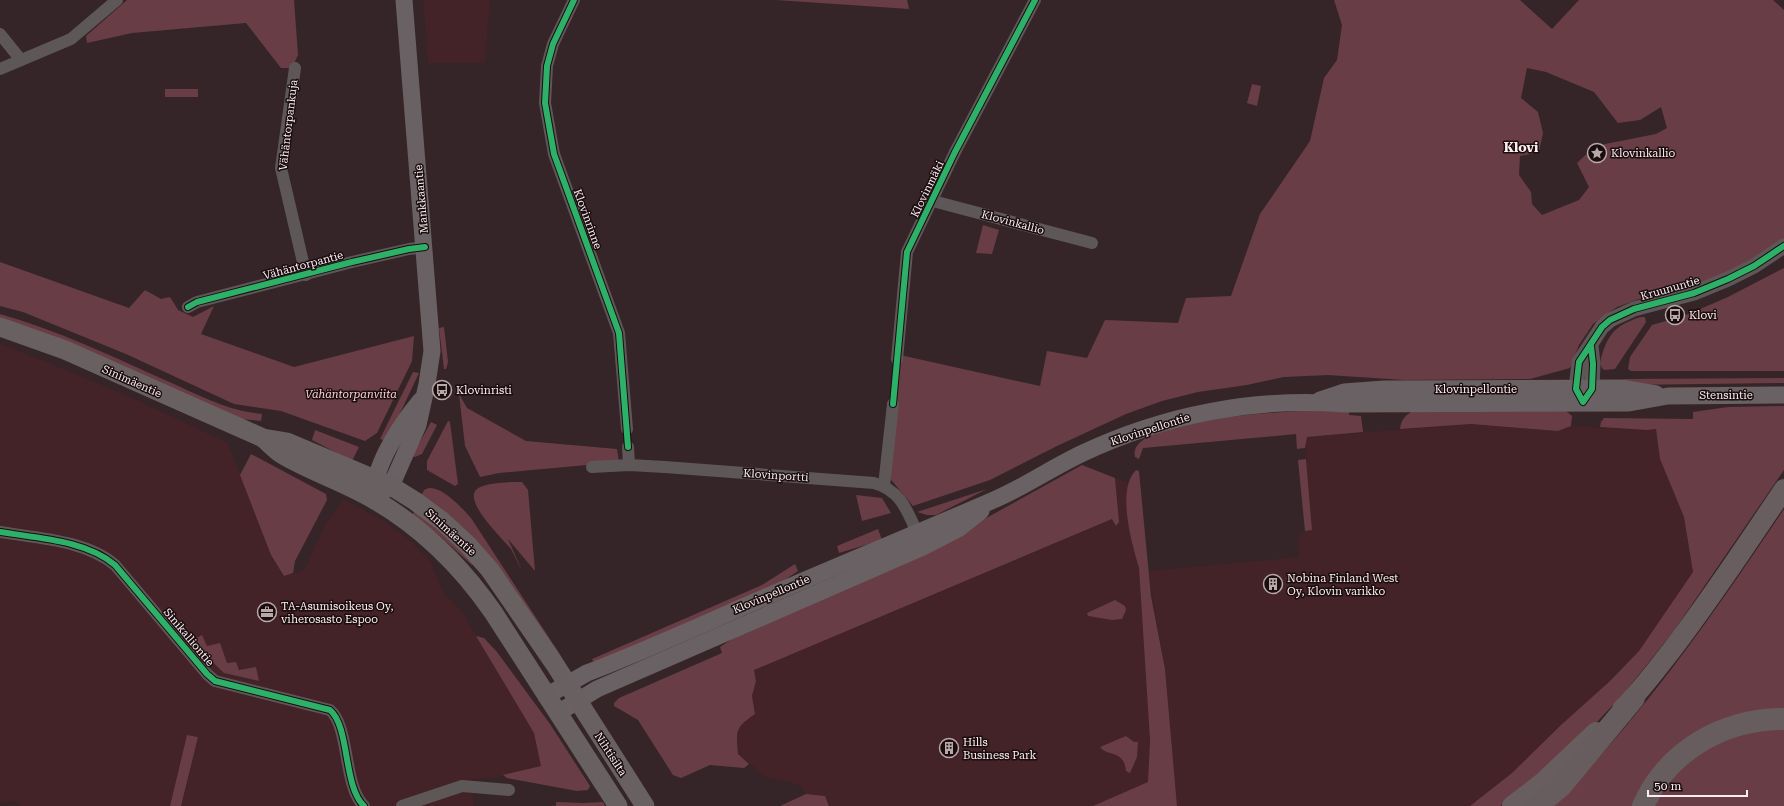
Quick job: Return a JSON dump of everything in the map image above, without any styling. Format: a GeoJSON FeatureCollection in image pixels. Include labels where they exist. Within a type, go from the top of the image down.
{"type":"FeatureCollection","features":[{"type":"Feature","properties":{"kind":"highway"},"geometry":{"type":"LineString","coordinates":[[1537,806],[1561,786],[1683,636],[1784,489]]}},
{"type":"Feature","properties":{"kind":"highway"},"geometry":{"type":"LineString","coordinates":[[1512,806],[1542,782],[1634,698]]}},
{"type":"Feature","properties":{"kind":"highway"},"geometry":{"type":"LineString","coordinates":[[1644,806],[1649,793],[1660,776],[1691,746],[1728,727],[1750,722],[1784,719]]}},
{"type":"Feature","properties":{"kind":"main road","name":"Mankkaantie"},"geometry":{"type":"LineString","coordinates":[[374,499],[418,425],[427,384],[432,351],[425,247],[404,0]]}},
{"type":"Feature","properties":{"kind":"main road","name":"Sinimäentie"},"geometry":{"type":"LineString","coordinates":[[0,327],[64,350],[263,438],[287,442],[383,483],[415,501],[442,521],[482,560],[499,582],[578,702]]}},
{"type":"Feature","properties":{"kind":"main road","name":"Klovinpellontie"},"geometry":{"type":"LineString","coordinates":[[546,696],[587,673],[998,498],[1081,454],[1116,439],[1163,422],[1206,412],[1257,404],[1314,402],[1344,392],[1384,389],[1584,393]]}},
{"type":"Feature","properties":{"kind":"main road","name":"Stensintie"},"geometry":{"type":"LineString","coordinates":[[1584,393],[1630,389],[1668,396],[1784,395]]}},
{"type":"Feature","properties":{"kind":"main road","name":"Sinimäentie"},"geometry":{"type":"LineString","coordinates":[[263,438],[281,454],[374,499],[431,540],[455,563],[476,588],[558,713]]}},
{"type":"Feature","properties":{"kind":"main road","name":"Klovinpellontie"},"geometry":{"type":"LineString","coordinates":[[558,713],[597,689],[923,547],[958,529],[998,498]]}},
{"type":"Feature","properties":{"kind":"main road","name":"Nihtisilta"},"geometry":{"type":"LineString","coordinates":[[578,702],[645,806]]}},
{"type":"Feature","properties":{"kind":"main road","name":"Nihtisilta"},"geometry":{"type":"LineString","coordinates":[[558,713],[618,806]]}},
{"type":"Feature","properties":{"kind":"street"},"geometry":{"type":"LineString","coordinates":[[0,69],[71,39],[117,0]]}},
{"type":"Feature","properties":{"kind":"street","name":"Klovinrinne"},"geometry":{"type":"LineString","coordinates":[[574,0],[551,52],[547,66],[545,103],[554,154],[619,333],[627,429]]}},
{"type":"Feature","properties":{"kind":"street","name":"Klovinmäki"},"geometry":{"type":"LineString","coordinates":[[896,360],[907,252],[955,152],[1035,0]]}},
{"type":"Feature","properties":{"kind":"street"},"geometry":{"type":"LineString","coordinates":[[0,34],[21,60]]}},
{"type":"Feature","properties":{"kind":"street","name":"Vähäntorpankuja"},"geometry":{"type":"LineString","coordinates":[[295,68],[281,168],[306,275]]}},
{"type":"Feature","properties":{"kind":"street","name":"Klovinkallio"},"geometry":{"type":"LineString","coordinates":[[933,200],[1092,243]]}},
{"type":"Feature","properties":{"kind":"street","name":"Kruununtie"},"geometry":{"type":"LineString","coordinates":[[1584,393],[1593,364],[1591,346],[1602,327],[1621,313],[1694,293],[1754,266],[1784,246]]}},
{"type":"Feature","properties":{"kind":"street","name":"Vähäntorpantie"},"geometry":{"type":"LineString","coordinates":[[188,307],[197,302],[409,249],[425,247]]}},
{"type":"Feature","properties":{"kind":"street"},"geometry":{"type":"LineString","coordinates":[[884,486],[892,404]]}},
{"type":"Feature","properties":{"kind":"street"},"geometry":{"type":"LineString","coordinates":[[628,447],[629,465]]}},
{"type":"Feature","properties":{"kind":"street","name":"Klovinportti"},"geometry":{"type":"LineString","coordinates":[[592,467],[629,465],[874,483],[884,486],[897,494],[923,547]]}},
{"type":"Feature","properties":{"kind":"street","name":"Sinikalliontie"},"geometry":{"type":"LineString","coordinates":[[0,532],[75,545],[104,556],[115,565],[207,674],[215,681],[330,710],[337,719],[352,778],[359,799],[364,806]]}},
{"type":"Feature","properties":{"kind":"street"},"geometry":{"type":"LineString","coordinates":[[402,806],[462,786],[509,790]]}},
{"type":"Feature","properties":{"kind":"shaded area"},"geometry":{"type":"Polygon","coordinates":[[[423,0],[490,0],[485,63],[428,63],[423,0]]]}},
{"type":"Feature","properties":{"kind":"shaded area"},"geometry":{"type":"Polygon","coordinates":[[[0,344],[139,401],[228,443],[271,555],[284,576],[304,570],[326,523],[344,499],[382,520],[407,538],[430,561],[444,594],[463,613],[534,733],[541,766],[494,778],[471,779],[474,806],[181,806],[198,737],[187,735],[170,806],[20,806],[14,801],[0,803],[0,344]]]}},
{"type":"Feature","properties":{"kind":"shaded area"},"geometry":{"type":"Polygon","coordinates":[[[1471,424],[1558,431],[1571,426],[1647,430],[1656,429],[1660,459],[1684,517],[1693,572],[1639,651],[1610,681],[1561,725],[1512,773],[1470,806],[1177,806],[1165,669],[1148,571],[1299,557],[1297,539],[1305,531],[1312,530],[1305,442],[1307,437],[1471,424]]]}},
{"type":"Feature","properties":{"kind":"shaded area"},"geometry":{"type":"Polygon","coordinates":[[[1115,478],[1128,482],[1127,511],[1132,543],[1139,568],[1150,740],[1148,783],[1093,806],[829,806],[825,796],[806,794],[800,785],[766,777],[738,754],[736,734],[740,724],[755,714],[752,696],[756,681],[754,670],[1113,519],[1116,526],[1119,522],[1115,478]]]}},
{"type":"Feature","properties":{"kind":"green space"},"geometry":{"type":"Polygon","coordinates":[[[127,0],[294,0],[298,55],[292,68],[281,68],[246,23],[132,33],[87,43],[86,36],[127,0]]]}},
{"type":"Feature","properties":{"kind":"green space"},"geometry":{"type":"Polygon","coordinates":[[[776,0],[907,0],[909,9],[776,0]]]}},
{"type":"Feature","properties":{"kind":"green space"},"geometry":{"type":"Polygon","coordinates":[[[1334,0],[1520,0],[1552,29],[1579,0],[1773,0],[1784,10],[1784,240],[1775,247],[1692,290],[1642,298],[1617,307],[1593,324],[1579,345],[1570,368],[1530,379],[1404,380],[1328,375],[1284,377],[1247,385],[1198,392],[1162,401],[1126,414],[1057,446],[990,480],[913,506],[888,476],[900,355],[1040,386],[1047,351],[1087,358],[1105,320],[1178,323],[1186,298],[1231,296],[1260,214],[1310,141],[1324,78],[1337,60],[1342,25],[1334,0]],[[1527,68],[1521,98],[1538,112],[1543,133],[1539,152],[1520,156],[1519,175],[1531,192],[1532,204],[1542,215],[1579,200],[1589,187],[1577,163],[1595,146],[1656,134],[1667,128],[1661,107],[1640,120],[1618,123],[1594,92],[1546,72],[1527,68]]]}},
{"type":"Feature","properties":{"kind":"green space"},"geometry":{"type":"Polygon","coordinates":[[[1252,84],[1261,86],[1257,106],[1247,103],[1252,84]]]}},
{"type":"Feature","properties":{"kind":"green space"},"geometry":{"type":"Polygon","coordinates":[[[165,89],[198,89],[198,97],[165,97],[165,89]]]}},
{"type":"Feature","properties":{"kind":"green space"},"geometry":{"type":"Polygon","coordinates":[[[983,225],[999,230],[992,254],[976,253],[983,225]]]}},
{"type":"Feature","properties":{"kind":"green space","name":"Vähäntorpanviita"},"geometry":{"type":"Polygon","coordinates":[[[0,262],[129,308],[145,290],[161,299],[170,297],[178,310],[193,317],[214,306],[201,334],[294,367],[414,336],[412,361],[377,433],[365,441],[281,411],[234,404],[126,354],[23,312],[0,306],[0,262]]]}},
{"type":"Feature","properties":{"kind":"green space"},"geometry":{"type":"Polygon","coordinates":[[[1784,268],[1784,371],[1631,371],[1628,369],[1630,357],[1652,325],[1686,315],[1728,297],[1784,268]]]}},
{"type":"Feature","properties":{"kind":"green space"},"geometry":{"type":"Polygon","coordinates":[[[0,314],[21,320],[84,344],[224,406],[262,414],[261,421],[241,419],[0,319],[0,314]]]}},
{"type":"Feature","properties":{"kind":"green space"},"geometry":{"type":"Polygon","coordinates":[[[1641,317],[1645,317],[1646,322],[1615,369],[1604,370],[1600,363],[1611,335],[1620,326],[1641,317]]]}},
{"type":"Feature","properties":{"kind":"green space"},"geometry":{"type":"Polygon","coordinates":[[[444,327],[448,362],[446,369],[444,369],[439,328],[444,327]]]}},
{"type":"Feature","properties":{"kind":"green space"},"geometry":{"type":"Polygon","coordinates":[[[413,372],[419,373],[387,441],[380,439],[413,372]]]}},
{"type":"Feature","properties":{"kind":"green space"},"geometry":{"type":"Polygon","coordinates":[[[1784,378],[1784,383],[1625,385],[1624,379],[1784,378]]]}},
{"type":"Feature","properties":{"kind":"green space"},"geometry":{"type":"Polygon","coordinates":[[[459,394],[467,408],[526,441],[617,449],[619,462],[499,473],[480,477],[465,446],[459,394]]]}},
{"type":"Feature","properties":{"kind":"green space"},"geometry":{"type":"Polygon","coordinates":[[[1784,406],[1784,470],[1673,632],[1625,692],[1581,739],[1536,779],[1500,806],[1470,806],[1512,773],[1561,725],[1610,681],[1639,651],[1693,572],[1684,517],[1660,459],[1656,429],[1647,430],[1600,427],[1604,418],[1693,419],[1693,412],[1728,407],[1784,406]]]}},
{"type":"Feature","properties":{"kind":"green space"},"geometry":{"type":"Polygon","coordinates":[[[1349,409],[1349,415],[1361,416],[1363,432],[1307,437],[1305,448],[1297,449],[1296,434],[1143,448],[1139,459],[1135,457],[1140,443],[1160,432],[1191,423],[1266,413],[1349,409]]]}},
{"type":"Feature","properties":{"kind":"green space"},"geometry":{"type":"Polygon","coordinates":[[[1414,410],[1566,411],[1572,416],[1571,426],[1558,431],[1471,424],[1400,429],[1404,418],[1414,410]]]}},
{"type":"Feature","properties":{"kind":"green space"},"geometry":{"type":"Polygon","coordinates":[[[448,421],[450,422],[458,484],[455,486],[427,470],[427,461],[448,421]]]}},
{"type":"Feature","properties":{"kind":"green space"},"geometry":{"type":"Polygon","coordinates":[[[431,422],[437,425],[422,454],[415,457],[412,456],[431,422]]]}},
{"type":"Feature","properties":{"kind":"green space"},"geometry":{"type":"Polygon","coordinates":[[[315,430],[359,447],[352,461],[312,440],[315,430]]]}},
{"type":"Feature","properties":{"kind":"green space"},"geometry":{"type":"Polygon","coordinates":[[[251,454],[326,494],[327,500],[295,561],[293,573],[284,576],[271,555],[240,475],[251,454]]]}},
{"type":"Feature","properties":{"kind":"green space"},"geometry":{"type":"Polygon","coordinates":[[[1306,459],[1312,530],[1305,531],[1298,460],[1306,459]]]}},
{"type":"Feature","properties":{"kind":"green space"},"geometry":{"type":"Polygon","coordinates":[[[1082,465],[1115,478],[1119,522],[1116,526],[1112,519],[754,670],[756,681],[752,696],[755,714],[740,726],[737,734],[738,754],[749,764],[744,768],[710,765],[681,778],[673,775],[638,720],[614,706],[614,703],[619,698],[722,653],[720,647],[755,624],[925,552],[1082,465]]]}},
{"type":"Feature","properties":{"kind":"green space"},"geometry":{"type":"Polygon","coordinates":[[[1136,470],[1139,471],[1151,596],[1165,669],[1177,806],[1093,806],[1148,782],[1150,740],[1139,568],[1127,518],[1126,503],[1130,479],[1136,470]]]}},
{"type":"Feature","properties":{"kind":"green space"},"geometry":{"type":"Polygon","coordinates":[[[522,482],[528,490],[535,571],[508,539],[522,571],[511,549],[479,511],[475,502],[474,495],[477,489],[481,487],[498,483],[522,482]]]}},
{"type":"Feature","properties":{"kind":"green space"},"geometry":{"type":"Polygon","coordinates":[[[429,488],[446,494],[471,518],[561,656],[421,496],[424,490],[429,488]]]}},
{"type":"Feature","properties":{"kind":"green space"},"geometry":{"type":"Polygon","coordinates":[[[987,489],[936,515],[927,515],[917,512],[987,489]]]}},
{"type":"Feature","properties":{"kind":"green space"},"geometry":{"type":"Polygon","coordinates":[[[856,495],[882,498],[891,513],[862,521],[856,495]]]}},
{"type":"Feature","properties":{"kind":"green space"},"geometry":{"type":"Polygon","coordinates":[[[1784,509],[1784,712],[1724,720],[1636,806],[1550,806],[1597,759],[1648,700],[1718,606],[1784,509]]]}},
{"type":"Feature","properties":{"kind":"green space"},"geometry":{"type":"Polygon","coordinates":[[[415,510],[476,562],[472,565],[441,537],[412,516],[415,510]]]}},
{"type":"Feature","properties":{"kind":"green space"},"geometry":{"type":"Polygon","coordinates":[[[878,529],[882,540],[839,553],[837,546],[878,529]]]}},
{"type":"Feature","properties":{"kind":"green space"},"geometry":{"type":"Polygon","coordinates":[[[795,564],[798,571],[771,589],[595,665],[592,659],[762,585],[795,564]]]}},
{"type":"Feature","properties":{"kind":"green space"},"geometry":{"type":"Polygon","coordinates":[[[1115,600],[1125,606],[1126,610],[1122,619],[1112,620],[1088,616],[1087,613],[1115,600]]]}},
{"type":"Feature","properties":{"kind":"green space"},"geometry":{"type":"Polygon","coordinates":[[[202,635],[207,646],[220,643],[227,663],[236,662],[239,670],[256,667],[259,681],[224,673],[206,656],[193,640],[202,635]]]}},
{"type":"Feature","properties":{"kind":"green space"},"geometry":{"type":"Polygon","coordinates":[[[476,636],[484,638],[497,652],[550,724],[590,786],[588,790],[577,791],[507,778],[503,775],[541,766],[534,733],[476,636]]]}},
{"type":"Feature","properties":{"kind":"green space"},"geometry":{"type":"Polygon","coordinates":[[[1784,727],[1784,806],[1652,806],[1681,763],[1722,738],[1784,727]]]}},
{"type":"Feature","properties":{"kind":"green space"},"geometry":{"type":"Polygon","coordinates":[[[187,735],[198,737],[181,806],[170,806],[187,735]]]}},
{"type":"Feature","properties":{"kind":"green space"},"geometry":{"type":"Polygon","coordinates":[[[1126,736],[1134,742],[1138,742],[1137,757],[1130,773],[1126,771],[1125,764],[1119,756],[1107,752],[1100,747],[1126,736]]]}},
{"type":"Feature","properties":{"kind":"green space"},"geometry":{"type":"Polygon","coordinates":[[[806,794],[825,796],[829,806],[780,806],[806,794]]]}},
{"type":"Feature","properties":{"kind":"green space"},"geometry":{"type":"Polygon","coordinates":[[[556,802],[603,802],[605,806],[556,806],[556,802]]]}},
{"type":"Feature","properties":{"kind":"cycle path"},"geometry":{"type":"LineString","coordinates":[[574,0],[553,44],[547,66],[545,103],[554,154],[619,333],[628,447]]}},
{"type":"Feature","properties":{"kind":"cycle path"},"geometry":{"type":"LineString","coordinates":[[893,404],[907,252],[955,152],[1035,0]]}},
{"type":"Feature","properties":{"kind":"cycle path"},"geometry":{"type":"LineString","coordinates":[[1591,346],[1593,364],[1592,389],[1583,402],[1576,389],[1579,362],[1602,327],[1610,320],[1634,309],[1694,293],[1728,279],[1754,266],[1784,246]]}},
{"type":"Feature","properties":{"kind":"cycle path"},"geometry":{"type":"LineString","coordinates":[[188,307],[197,302],[352,262],[409,249],[425,247]]}},
{"type":"Feature","properties":{"kind":"cycle path"},"geometry":{"type":"LineString","coordinates":[[0,532],[45,538],[75,545],[90,550],[115,565],[207,674],[215,681],[330,710],[341,729],[353,785],[357,797],[364,806]]}},
{"type":"Feature","properties":{"kind":"place","name":"Klovinkallio"},"geometry":{"type":"Point","coordinates":[1597,153]}},
{"type":"Feature","properties":{"kind":"place","name":"Klovi"},"geometry":{"type":"Point","coordinates":[1675,315]}},
{"type":"Feature","properties":{"kind":"place","name":"Klovinristi"},"geometry":{"type":"Point","coordinates":[442,390]}},
{"type":"Feature","properties":{"kind":"place","name":"Nobina Finland West Oy, Klovin varikko"},"geometry":{"type":"Point","coordinates":[1273,584]}},
{"type":"Feature","properties":{"kind":"place","name":"TA-Asumisoikeus Oy, viherosasto Espoo"},"geometry":{"type":"Point","coordinates":[267,612]}},
{"type":"Feature","properties":{"kind":"place","name":"Hills Business Park"},"geometry":{"type":"Point","coordinates":[949,748]}},
{"type":"Feature","properties":{"kind":"district","name":"Klovi"},"geometry":{"type":"Point","coordinates":[1521,147]}}]}
